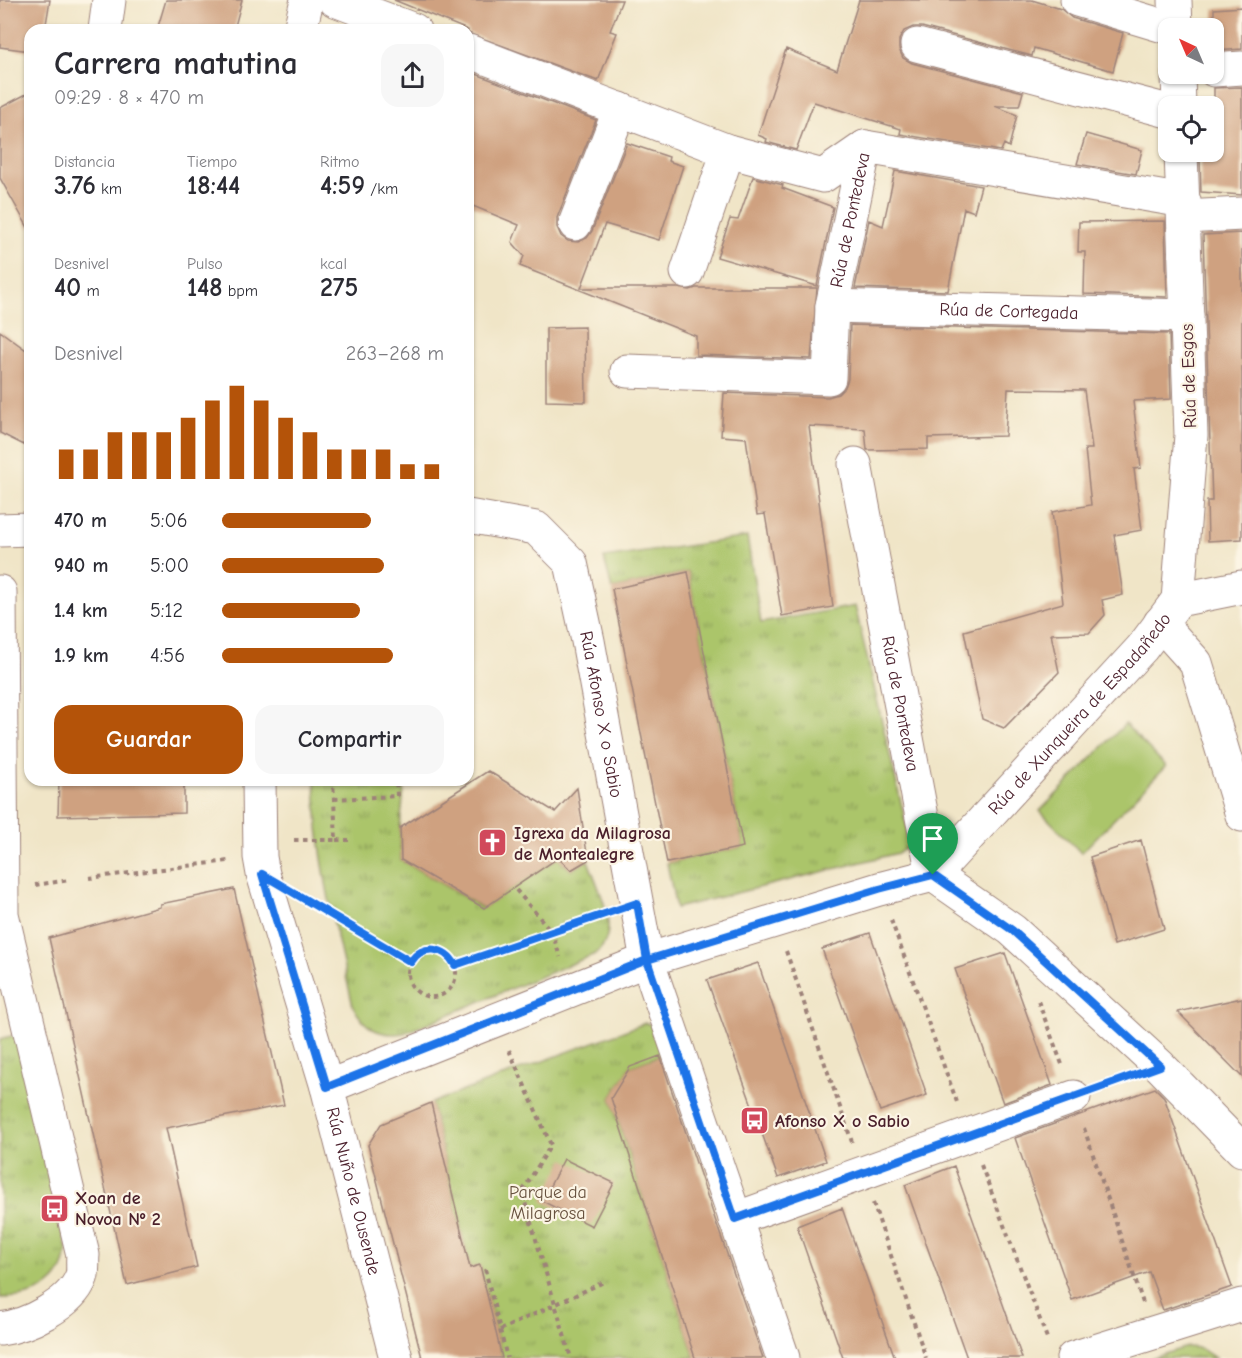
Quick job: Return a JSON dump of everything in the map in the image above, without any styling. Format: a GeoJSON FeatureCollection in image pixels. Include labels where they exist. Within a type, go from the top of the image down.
{"type":"FeatureCollection","features":[{"type":"Feature","properties":{"kind":"street"},"geometry":{"type":"LineString","coordinates":[[106,24],[109,0]]}},
{"type":"Feature","properties":{"kind":"street"},"geometry":{"type":"LineString","coordinates":[[301,24],[307,0]]}},
{"type":"Feature","properties":{"kind":"street"},"geometry":{"type":"LineString","coordinates":[[335,0],[398,24]]}},
{"type":"Feature","properties":{"kind":"street"},"geometry":{"type":"LineString","coordinates":[[1077,0],[1158,24]]}},
{"type":"Feature","properties":{"kind":"street"},"geometry":{"type":"LineString","coordinates":[[1175,0],[1176,18]]}},
{"type":"Feature","properties":{"kind":"street"},"geometry":{"type":"LineString","coordinates":[[917,45],[1158,108]]}},
{"type":"Feature","properties":{"kind":"street"},"geometry":{"type":"LineString","coordinates":[[474,53],[728,150],[822,176],[865,147]]}},
{"type":"Feature","properties":{"kind":"street"},"geometry":{"type":"LineString","coordinates":[[1224,70],[1242,69]]}},
{"type":"Feature","properties":{"kind":"street"},"geometry":{"type":"LineString","coordinates":[[575,225],[620,109]]}},
{"type":"Feature","properties":{"kind":"street","name":"Rúa de Pontedeva"},"geometry":{"type":"LineString","coordinates":[[627,371],[830,378],[832,306],[865,147],[1184,209],[1242,214]]}},
{"type":"Feature","properties":{"kind":"street"},"geometry":{"type":"LineString","coordinates":[[687,272],[728,150]]}},
{"type":"Feature","properties":{"kind":"street","name":"Rúa de Esgos"},"geometry":{"type":"LineString","coordinates":[[1169,612],[1191,435],[1182,162]]}},
{"type":"Feature","properties":{"kind":"street","name":"Rúa de Cortegada"},"geometry":{"type":"LineString","coordinates":[[832,306],[1187,316]]}},
{"type":"Feature","properties":{"kind":"street","name":"Rúa de Pontedeva"},"geometry":{"type":"LineString","coordinates":[[855,464],[933,875]]}},
{"type":"Feature","properties":{"kind":"street","name":"Rúa Afonso X o Sabio"},"geometry":{"type":"LineString","coordinates":[[474,517],[536,528],[571,563],[588,642],[647,960],[783,1358]]}},
{"type":"Feature","properties":{"kind":"street"},"geometry":{"type":"LineString","coordinates":[[0,530],[24,528]]}},
{"type":"Feature","properties":{"kind":"street","name":"Rúa de Xunqueira de Espadañedo"},"geometry":{"type":"LineString","coordinates":[[933,875],[1013,790],[1169,612],[1242,587]]}},
{"type":"Feature","properties":{"kind":"street"},"geometry":{"type":"LineString","coordinates":[[0,592],[2,914],[82,1255],[82,1276],[72,1294],[48,1312],[1,1329]]}},
{"type":"Feature","properties":{"kind":"street"},"geometry":{"type":"LineString","coordinates":[[1169,612],[1196,663],[1242,815]]}},
{"type":"Feature","properties":{"kind":"street","name":"Rúa Nuño de Ousende"},"geometry":{"type":"LineString","coordinates":[[259,786],[261,857],[327,1087],[392,1355]]}},
{"type":"Feature","properties":{"kind":"street"},"geometry":{"type":"LineString","coordinates":[[327,1087],[647,960],[879,889],[933,875],[1012,930],[1160,1066],[1242,1150]]}},
{"type":"Feature","properties":{"kind":"street"},"geometry":{"type":"LineString","coordinates":[[735,1219],[1074,1097]]}},
{"type":"Feature","properties":{"kind":"street"},"geometry":{"type":"LineString","coordinates":[[1073,1358],[1242,1305]]}},
{"type":"Feature","properties":{"kind":"path"},"geometry":{"type":"LineString","coordinates":[[333,786],[336,840]]}},
{"type":"Feature","properties":{"kind":"path"},"geometry":{"type":"LineString","coordinates":[[334,799],[397,796],[396,786]]}},
{"type":"Feature","properties":{"kind":"path"},"geometry":{"type":"LineString","coordinates":[[89,878],[261,857],[336,840],[349,840]]}},
{"type":"Feature","properties":{"kind":"path"},"geometry":{"type":"LineString","coordinates":[[261,857],[411,962]]}},
{"type":"Feature","properties":{"kind":"path"},"geometry":{"type":"LineString","coordinates":[[516,890],[552,932],[571,989]]}},
{"type":"Feature","properties":{"kind":"path"},"geometry":{"type":"LineString","coordinates":[[455,965],[637,903]]}},
{"type":"Feature","properties":{"kind":"path"},"geometry":{"type":"LineString","coordinates":[[436,949],[450,956],[455,965],[456,978],[453,985],[441,995],[434,996],[418,992],[413,986],[408,971],[411,962],[421,952],[436,949]]}},
{"type":"Feature","properties":{"kind":"path"},"geometry":{"type":"LineString","coordinates":[[496,1019],[551,1145],[522,1192],[571,1358]]}},
{"type":"Feature","properties":{"kind":"path"},"geometry":{"type":"LineString","coordinates":[[1074,1097],[1160,1066]]}},
{"type":"Feature","properties":{"kind":"path"},"geometry":{"type":"LineString","coordinates":[[485,1269],[507,1358]]}},
{"type":"Feature","properties":{"kind":"path"},"geometry":{"type":"LineString","coordinates":[[500,1330],[606,1281]]}},
{"type":"Feature","properties":{"kind":"green space"},"geometry":{"type":"Polygon","coordinates":[[[747,537],[761,623],[855,606],[910,841],[907,848],[898,853],[676,908],[667,863],[743,847],[688,572],[612,589],[604,558],[747,537]]]}},
{"type":"Feature","properties":{"kind":"green space"},"geometry":{"type":"Polygon","coordinates":[[[1125,724],[1166,766],[1081,853],[1040,811],[1125,724]]]}},
{"type":"Feature","properties":{"kind":"green space"},"geometry":{"type":"Polygon","coordinates":[[[315,786],[404,786],[400,828],[401,860],[483,908],[558,858],[571,870],[588,860],[606,909],[607,934],[603,945],[595,954],[404,1033],[387,1034],[373,1029],[362,1020],[353,1006],[323,866],[315,786]]]}},
{"type":"Feature","properties":{"kind":"green space","name":"Parque da Milagrosa"},"geometry":{"type":"Polygon","coordinates":[[[645,1023],[652,1025],[667,1053],[630,1067],[611,1098],[695,1358],[502,1358],[480,1266],[470,1268],[431,1103],[645,1023]]]}},
{"type":"Feature","properties":{"kind":"green space"},"geometry":{"type":"Polygon","coordinates":[[[19,1034],[67,1250],[60,1273],[45,1288],[24,1296],[0,1298],[0,1039],[19,1034]]]}},
{"type":"Feature","properties":{"kind":"green space"},"geometry":{"type":"Polygon","coordinates":[[[1187,1347],[1200,1348],[1215,1358],[1151,1358],[1187,1347]]]}},
{"type":"Feature","properties":{"kind":"building"},"geometry":{"type":"Polygon","coordinates":[[[0,0],[50,0],[46,24],[24,24],[24,50],[0,47],[0,0]]]}},
{"type":"Feature","properties":{"kind":"building"},"geometry":{"type":"Polygon","coordinates":[[[166,0],[242,0],[236,24],[159,24],[166,0]]]}},
{"type":"Feature","properties":{"kind":"building"},"geometry":{"type":"Polygon","coordinates":[[[394,0],[622,0],[610,31],[617,33],[598,81],[474,35],[474,24],[453,24],[394,0]]]}},
{"type":"Feature","properties":{"kind":"building"},"geometry":{"type":"Polygon","coordinates":[[[859,0],[1032,0],[1061,9],[1072,18],[1123,33],[1113,71],[1034,48],[1032,56],[922,27],[913,27],[904,31],[899,40],[899,49],[903,58],[912,63],[1023,92],[1019,106],[995,106],[1017,115],[1009,147],[1004,144],[1001,151],[900,134],[901,129],[814,102],[796,150],[766,142],[767,139],[758,135],[786,49],[837,70],[859,0]]]}},
{"type":"Feature","properties":{"kind":"building"},"geometry":{"type":"Polygon","coordinates":[[[1242,7],[1242,49],[1224,50],[1224,18],[1214,18],[1214,9],[1242,7]]]}},
{"type":"Feature","properties":{"kind":"building"},"geometry":{"type":"Polygon","coordinates":[[[474,73],[596,120],[557,218],[557,227],[561,236],[568,241],[578,242],[587,238],[592,231],[627,143],[669,157],[668,161],[683,166],[659,240],[605,224],[581,288],[690,290],[696,288],[817,288],[811,359],[696,355],[696,336],[520,266],[524,256],[512,242],[519,225],[474,206],[474,73]]]}},
{"type":"Feature","properties":{"kind":"building"},"geometry":{"type":"Polygon","coordinates":[[[1242,87],[1242,195],[1201,192],[1200,162],[1224,162],[1224,96],[1214,96],[1214,88],[1242,87]]]}},
{"type":"Feature","properties":{"kind":"building"},"geometry":{"type":"Polygon","coordinates":[[[24,95],[24,220],[0,178],[0,108],[24,95]]]}},
{"type":"Feature","properties":{"kind":"building"},"geometry":{"type":"Polygon","coordinates":[[[1086,134],[1142,150],[1136,174],[1077,164],[1086,134]]]}},
{"type":"Feature","properties":{"kind":"building"},"geometry":{"type":"Polygon","coordinates":[[[895,171],[981,186],[974,212],[964,208],[948,291],[855,288],[869,220],[883,226],[895,171]]]}},
{"type":"Feature","properties":{"kind":"building"},"geometry":{"type":"Polygon","coordinates":[[[753,177],[783,185],[782,188],[833,207],[817,286],[717,257],[730,219],[738,220],[753,177]]]}},
{"type":"Feature","properties":{"kind":"building"},"geometry":{"type":"Polygon","coordinates":[[[1165,221],[1167,297],[1084,294],[1085,252],[1078,252],[1079,222],[1165,221]]]}},
{"type":"Feature","properties":{"kind":"building"},"geometry":{"type":"Polygon","coordinates":[[[1242,233],[1242,539],[1208,541],[1207,501],[1212,501],[1203,235],[1242,233]]]}},
{"type":"Feature","properties":{"kind":"building"},"geometry":{"type":"Polygon","coordinates":[[[850,325],[1169,334],[1171,399],[1133,401],[1141,468],[1134,469],[1142,530],[1114,535],[1123,595],[1102,600],[1105,615],[1089,633],[1051,634],[1059,672],[1004,728],[982,719],[964,631],[1063,603],[1052,512],[1091,505],[1085,449],[1092,449],[1084,390],[1008,389],[1005,436],[928,438],[928,449],[867,450],[865,429],[809,426],[833,607],[782,616],[765,514],[757,515],[746,438],[721,436],[724,393],[828,397],[838,394],[845,387],[848,379],[850,325]]]}},
{"type":"Feature","properties":{"kind":"building"},"geometry":{"type":"Polygon","coordinates":[[[585,327],[586,402],[546,401],[546,328],[585,327]]]}},
{"type":"Feature","properties":{"kind":"building"},"geometry":{"type":"Polygon","coordinates":[[[0,331],[24,349],[24,445],[0,433],[0,331]]]}},
{"type":"Feature","properties":{"kind":"building"},"geometry":{"type":"Polygon","coordinates":[[[688,572],[743,847],[667,863],[612,589],[688,572]]]}},
{"type":"Feature","properties":{"kind":"building","name":"Igrexa da Milagrosa de Montealegre"},"geometry":{"type":"Polygon","coordinates":[[[488,771],[555,812],[577,788],[588,860],[571,870],[558,858],[484,908],[401,860],[400,828],[465,786],[474,786],[474,780],[488,771]]]}},
{"type":"Feature","properties":{"kind":"building"},"geometry":{"type":"Polygon","coordinates":[[[59,786],[184,786],[184,813],[58,816],[59,786]]]}},
{"type":"Feature","properties":{"kind":"building"},"geometry":{"type":"Polygon","coordinates":[[[1141,840],[1164,929],[1114,945],[1090,857],[1141,840]]]}},
{"type":"Feature","properties":{"kind":"building"},"geometry":{"type":"Polygon","coordinates":[[[234,889],[284,1105],[166,1128],[197,1267],[127,1285],[49,938],[160,907],[160,904],[234,889]]]}},
{"type":"Feature","properties":{"kind":"building"},"geometry":{"type":"Polygon","coordinates":[[[870,933],[927,1095],[880,1111],[822,949],[870,933]]]}},
{"type":"Feature","properties":{"kind":"building"},"geometry":{"type":"Polygon","coordinates":[[[1005,953],[1052,1085],[1003,1103],[955,969],[1005,953]]]}},
{"type":"Feature","properties":{"kind":"building"},"geometry":{"type":"Polygon","coordinates":[[[758,963],[826,1161],[778,1178],[707,980],[758,963]]]}},
{"type":"Feature","properties":{"kind":"building"},"geometry":{"type":"Polygon","coordinates":[[[1242,998],[1242,1077],[1178,1012],[1242,998]]]}},
{"type":"Feature","properties":{"kind":"building"},"geometry":{"type":"Polygon","coordinates":[[[660,1056],[763,1358],[695,1358],[611,1098],[630,1067],[660,1056]]]}},
{"type":"Feature","properties":{"kind":"building"},"geometry":{"type":"Polygon","coordinates":[[[1155,1088],[1164,1097],[1232,1287],[1163,1310],[1149,1272],[1072,1300],[1015,1138],[1155,1088]]]}},
{"type":"Feature","properties":{"kind":"building"},"geometry":{"type":"Polygon","coordinates":[[[431,1103],[470,1268],[480,1265],[502,1358],[422,1358],[368,1145],[381,1124],[431,1103]]]}},
{"type":"Feature","properties":{"kind":"building"},"geometry":{"type":"Polygon","coordinates":[[[564,1159],[614,1183],[592,1226],[542,1201],[564,1159]]]}},
{"type":"Feature","properties":{"kind":"building"},"geometry":{"type":"Polygon","coordinates":[[[954,1166],[1022,1358],[967,1358],[905,1185],[954,1166]]]}},
{"type":"Feature","properties":{"kind":"building"},"geometry":{"type":"Polygon","coordinates":[[[842,1208],[895,1358],[843,1358],[797,1226],[842,1208]]]}},
{"type":"Feature","properties":{"kind":"place","name":"Igrexa da Milagrosa de Montealegre"},"geometry":{"type":"Point","coordinates":[493,843]}},
{"type":"Feature","properties":{"kind":"place","name":"Afonso X o Sabio"},"geometry":{"type":"Point","coordinates":[754,1121]}},
{"type":"Feature","properties":{"kind":"place","name":"Xoan de Novoa Nº 2"},"geometry":{"type":"Point","coordinates":[54,1208]}},
{"type":"Feature","properties":{"kind":"route"},"geometry":{"type":"LineString","coordinates":[[933,875],[879,889],[647,960],[637,903],[455,965],[450,956],[436,949],[421,952],[411,962],[262,874],[327,1087],[647,960],[735,1219],[864,1175],[1160,1066],[1012,930],[933,875]]}}]}
